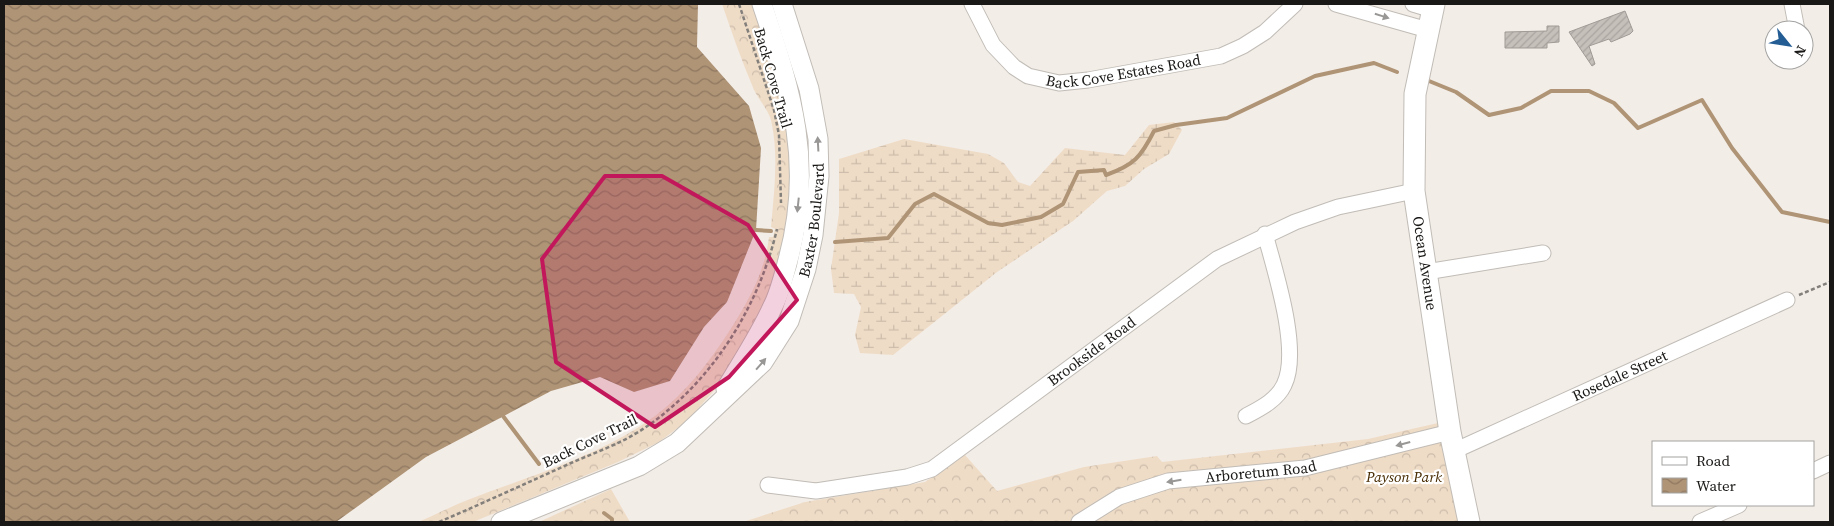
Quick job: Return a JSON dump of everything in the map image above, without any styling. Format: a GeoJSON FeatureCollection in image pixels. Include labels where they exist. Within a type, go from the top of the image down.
{"type":"FeatureCollection","features":[{"type":"Feature","properties":{"kind":"main road","name":"Ocean Avenue"},"geometry":{"type":"LineString","coordinates":[[1427,12],[1415,94],[1414,191],[1452,441],[1470,522]]}},
{"type":"Feature","properties":{"kind":"street","name":"Baxter Boulevard"},"geometry":{"type":"LineString","coordinates":[[713,410],[758,336],[774,305],[791,249],[797,216],[800,152],[795,115],[762,4]]}},
{"type":"Feature","properties":{"kind":"street","name":"Baxter Boulevard"},"geometry":{"type":"LineString","coordinates":[[501,522],[639,466],[677,444],[763,362],[777,342],[796,302],[806,269],[813,235],[819,176],[814,114],[799,52],[782,4]]}},
{"type":"Feature","properties":{"kind":"street","name":"Back Cove Estates Road"},"geometry":{"type":"LineString","coordinates":[[972,4],[993,45],[1014,67],[1028,76],[1059,82],[1088,80],[1220,56],[1243,46],[1265,32],[1295,4]]}},
{"type":"Feature","properties":{"kind":"street"},"geometry":{"type":"LineString","coordinates":[[1336,4],[1427,12]]}},
{"type":"Feature","properties":{"kind":"street"},"geometry":{"type":"LineString","coordinates":[[1792,4],[1796,20]]}},
{"type":"Feature","properties":{"kind":"street","name":"Brookside Road"},"geometry":{"type":"LineString","coordinates":[[768,484],[816,491],[908,477],[932,469],[1197,272],[1265,234],[1338,207],[1414,191]]}},
{"type":"Feature","properties":{"kind":"street"},"geometry":{"type":"LineString","coordinates":[[1246,416],[1269,404],[1284,386],[1290,364],[1289,339],[1265,234]]}},
{"type":"Feature","properties":{"kind":"street"},"geometry":{"type":"LineString","coordinates":[[1426,272],[1543,253]]}},
{"type":"Feature","properties":{"kind":"street","name":"Rosedale Street"},"geometry":{"type":"LineString","coordinates":[[1452,441],[1787,300]]}},
{"type":"Feature","properties":{"kind":"street","name":"Arboretum Road"},"geometry":{"type":"LineString","coordinates":[[1079,522],[1120,497],[1168,481],[1305,468],[1452,441]]}},
{"type":"Feature","properties":{"kind":"street"},"geometry":{"type":"LineString","coordinates":[[1814,471],[1830,463]]}},
{"type":"Feature","properties":{"kind":"street"},"geometry":{"type":"LineString","coordinates":[[1700,522],[1736,506]]}},
{"type":"Feature","properties":{"kind":"path","name":"Back Cove Trail"},"geometry":{"type":"LineString","coordinates":[[739,4],[774,110],[779,134],[781,206]]}},
{"type":"Feature","properties":{"kind":"path","name":"Back Cove Trail"},"geometry":{"type":"LineString","coordinates":[[440,522],[615,444],[646,427],[673,404],[701,378],[745,316],[772,254],[779,222]]}},
{"type":"Feature","properties":{"kind":"path"},"geometry":{"type":"LineString","coordinates":[[1787,300],[1830,282]]}},
{"type":"Feature","properties":{"kind":"highlighted area"},"geometry":{"type":"Polygon","coordinates":[[[605,176],[662,176],[748,225],[797,300],[729,377],[655,427],[556,362],[542,259],[605,176]]]}},
{"type":"Feature","properties":{"kind":"green space"},"geometry":{"type":"Polygon","coordinates":[[[722,4],[759,4],[785,85],[798,187],[773,305],[736,366],[687,421],[659,442],[618,462],[473,522],[418,522],[470,499],[566,464],[634,430],[655,416],[687,387],[714,354],[743,309],[760,274],[769,237],[773,237],[775,229],[771,227],[775,147],[770,116],[754,90],[722,4]]]}},
{"type":"Feature","properties":{"kind":"green space"},"geometry":{"type":"Polygon","coordinates":[[[1174,122],[1182,130],[1169,154],[1144,169],[1125,186],[1107,191],[1073,221],[997,272],[893,355],[860,353],[855,335],[861,307],[854,294],[834,293],[831,269],[839,213],[839,159],[904,139],[988,154],[1004,163],[1018,182],[1030,186],[1065,148],[1125,155],[1149,125],[1174,122]]]}},
{"type":"Feature","properties":{"kind":"green space","name":"Payson Park"},"geometry":{"type":"Polygon","coordinates":[[[1438,423],[1459,522],[743,522],[805,502],[925,482],[965,455],[997,491],[1084,467],[1157,456],[1162,462],[1368,439],[1438,423]]]}},
{"type":"Feature","properties":{"kind":"green space"},"geometry":{"type":"Polygon","coordinates":[[[611,489],[630,522],[539,522],[611,489]]]}},
{"type":"Feature","properties":{"kind":"water"},"geometry":{"type":"Polygon","coordinates":[[[4,4],[698,4],[697,47],[749,106],[761,148],[756,230],[727,302],[704,327],[670,381],[634,392],[600,377],[551,391],[426,457],[336,522],[4,522],[4,4]]]}},
{"type":"Feature","properties":{"kind":"building"},"geometry":{"type":"Polygon","coordinates":[[[1625,11],[1633,31],[1611,42],[1609,39],[1589,46],[1595,64],[1592,66],[1569,32],[1625,11]]]}},
{"type":"Feature","properties":{"kind":"building"},"geometry":{"type":"Polygon","coordinates":[[[1547,26],[1559,26],[1559,42],[1547,43],[1547,48],[1505,48],[1505,32],[1547,31],[1547,26]]]}},
{"type":"Feature","properties":{"kind":"waterway"},"geometry":{"type":"LineString","coordinates":[[835,242],[888,238],[915,204],[934,194],[988,223],[1002,225],[1041,217],[1063,204],[1078,172],[1104,170],[1106,175],[1123,168],[1136,159],[1154,131],[1176,125],[1227,118],[1315,76],[1374,63],[1397,72]]}},
{"type":"Feature","properties":{"kind":"waterway"},"geometry":{"type":"LineString","coordinates":[[1429,81],[1456,92],[1489,115],[1521,108],[1551,91],[1589,91],[1614,103],[1638,128],[1702,100],[1732,148],[1782,212],[1830,222]]}},
{"type":"Feature","properties":{"kind":"waterway"},"geometry":{"type":"LineString","coordinates":[[756,230],[771,231]]}},
{"type":"Feature","properties":{"kind":"waterway"},"geometry":{"type":"LineString","coordinates":[[503,416],[539,464]]}},
{"type":"Feature","properties":{"kind":"waterway"},"geometry":{"type":"LineString","coordinates":[[604,513],[612,519],[612,522]]}}]}
